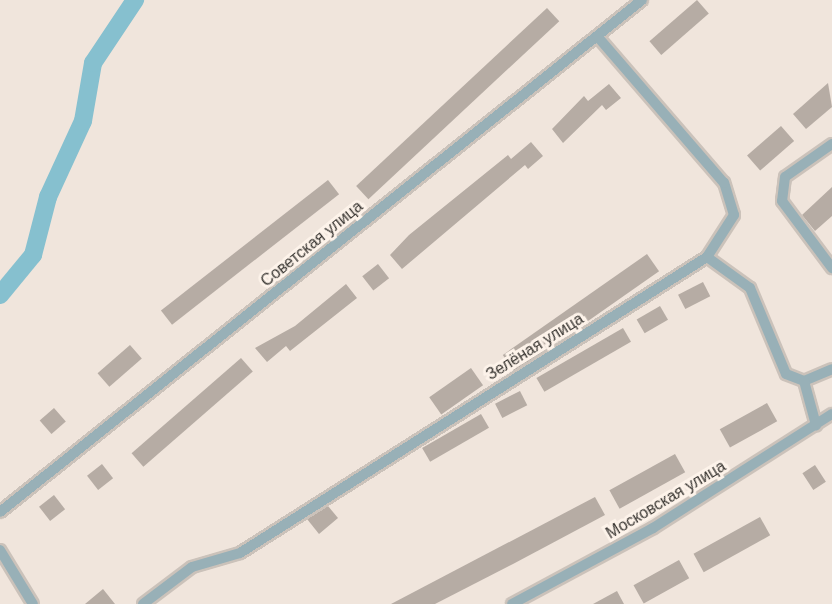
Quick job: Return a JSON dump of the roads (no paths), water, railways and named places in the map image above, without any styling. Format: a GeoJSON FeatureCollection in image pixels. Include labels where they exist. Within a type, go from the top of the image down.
{"type":"FeatureCollection","features":[{"type":"Feature","properties":{"kind":"street","name":"Советская улица"},"geometry":{"type":"LineString","coordinates":[[0,512],[642,0]]}},
{"type":"Feature","properties":{"kind":"street","name":"Зелёная улица"},"geometry":{"type":"LineString","coordinates":[[143,604],[192,567],[240,553],[707,258],[734,215],[724,183],[597,36]]}},
{"type":"Feature","properties":{"kind":"street"},"geometry":{"type":"LineString","coordinates":[[832,144],[785,177],[782,201],[832,268]]}},
{"type":"Feature","properties":{"kind":"street"},"geometry":{"type":"LineString","coordinates":[[707,258],[750,288],[786,374],[804,381],[832,369]]}},
{"type":"Feature","properties":{"kind":"street"},"geometry":{"type":"LineString","coordinates":[[804,381],[816,425]]}},
{"type":"Feature","properties":{"kind":"street","name":"Московская улица"},"geometry":{"type":"LineString","coordinates":[[512,604],[653,528],[832,414]]}},
{"type":"Feature","properties":{"kind":"street"},"geometry":{"type":"LineString","coordinates":[[0,550],[33,604]]}},
{"type":"Feature","properties":{"kind":"waterway"},"geometry":{"type":"LineString","coordinates":[[0,295],[33,255],[48,197],[83,121],[93,63],[135,0]]}}]}
